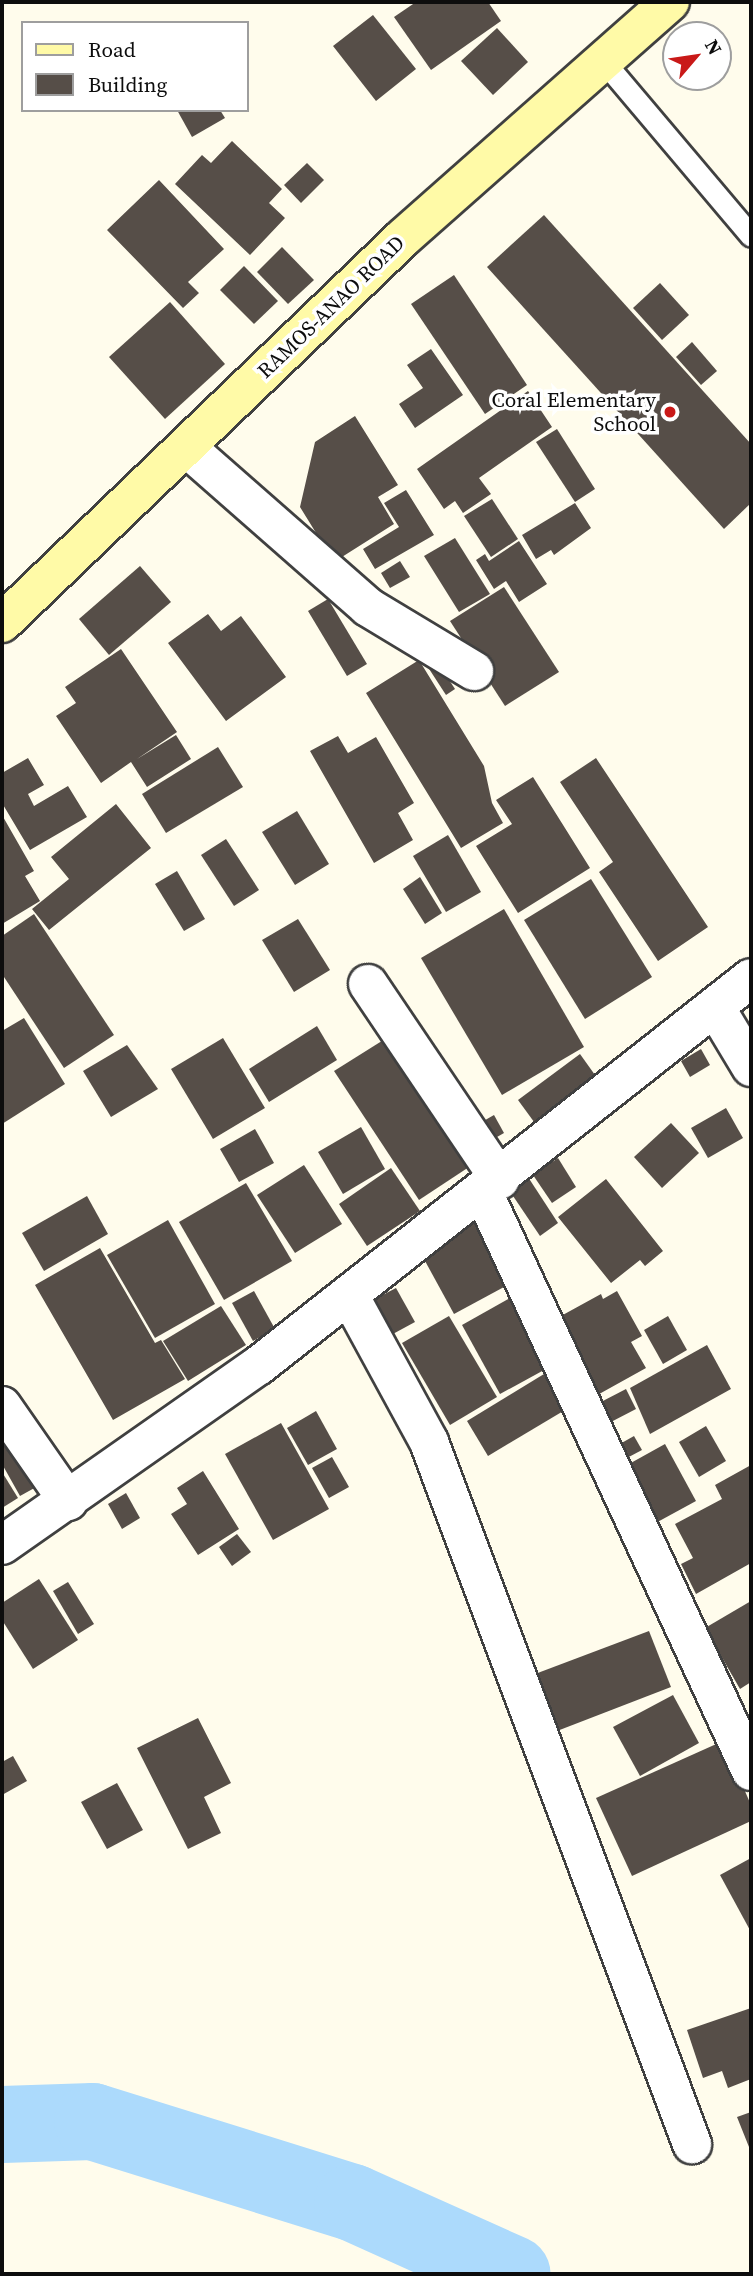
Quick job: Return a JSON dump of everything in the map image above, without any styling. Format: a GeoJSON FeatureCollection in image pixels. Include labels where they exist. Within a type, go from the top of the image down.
{"type":"FeatureCollection","features":[{"type":"Feature","properties":{"kind":"main road","name":"RAMOS-ANAO ROAD"},"geometry":{"type":"LineString","coordinates":[[2,623],[404,237],[605,63],[670,2]]}},
{"type":"Feature","properties":{"kind":"street"},"geometry":{"type":"LineString","coordinates":[[186,447],[368,607],[474,671]]}},
{"type":"Feature","properties":{"kind":"street"},"geometry":{"type":"LineString","coordinates":[[2,1545],[151,1445],[491,1186],[751,978]]}},
{"type":"Feature","properties":{"kind":"street"},"geometry":{"type":"LineString","coordinates":[[368,984],[491,1186],[751,1771]]}},
{"type":"Feature","properties":{"kind":"street"},"geometry":{"type":"LineString","coordinates":[[715,1007],[751,1067]]}},
{"type":"Feature","properties":{"kind":"street"},"geometry":{"type":"LineString","coordinates":[[349,1295],[429,1442],[692,2144]]}},
{"type":"Feature","properties":{"kind":"street"},"geometry":{"type":"LineString","coordinates":[[2,1406],[68,1501]]}},
{"type":"Feature","properties":{"kind":"lane"},"geometry":{"type":"LineString","coordinates":[[605,63],[751,236]]}},
{"type":"Feature","properties":{"kind":"building"},"geometry":{"type":"Polygon","coordinates":[[[416,2],[488,2],[501,21],[431,70],[394,17],[416,2]]]}},
{"type":"Feature","properties":{"kind":"building"},"geometry":{"type":"Polygon","coordinates":[[[373,15],[416,69],[376,101],[333,46],[373,15]]]}},
{"type":"Feature","properties":{"kind":"building"},"geometry":{"type":"Polygon","coordinates":[[[497,28],[528,62],[493,95],[461,61],[497,28]]]}},
{"type":"Feature","properties":{"kind":"building"},"geometry":{"type":"Polygon","coordinates":[[[178,112],[221,112],[225,118],[192,137],[178,112]]]}},
{"type":"Feature","properties":{"kind":"building"},"geometry":{"type":"Polygon","coordinates":[[[232,141],[282,189],[269,203],[285,218],[250,255],[175,184],[202,155],[211,163],[232,141]]]}},
{"type":"Feature","properties":{"kind":"building"},"geometry":{"type":"Polygon","coordinates":[[[307,163],[324,180],[301,203],[284,185],[307,163]]]}},
{"type":"Feature","properties":{"kind":"building"},"geometry":{"type":"Polygon","coordinates":[[[159,180],[224,249],[188,282],[199,293],[183,308],[107,230],[159,180]]]}},
{"type":"Feature","properties":{"kind":"building"},"geometry":{"type":"Polygon","coordinates":[[[544,215],[751,444],[751,503],[724,529],[487,267],[544,215]]]}},
{"type":"Feature","properties":{"kind":"building"},"geometry":{"type":"Polygon","coordinates":[[[282,247],[314,280],[288,304],[257,272],[282,247]]]}},
{"type":"Feature","properties":{"kind":"building"},"geometry":{"type":"Polygon","coordinates":[[[244,266],[278,301],[254,324],[220,290],[244,266]]]}},
{"type":"Feature","properties":{"kind":"building"},"geometry":{"type":"Polygon","coordinates":[[[454,275],[527,385],[485,414],[411,304],[454,275]]]}},
{"type":"Feature","properties":{"kind":"building"},"geometry":{"type":"Polygon","coordinates":[[[660,283],[689,315],[662,340],[633,308],[660,283]]]}},
{"type":"Feature","properties":{"kind":"building"},"geometry":{"type":"Polygon","coordinates":[[[170,302],[225,364],[165,419],[109,357],[170,302]]]}},
{"type":"Feature","properties":{"kind":"building"},"geometry":{"type":"Polygon","coordinates":[[[692,342],[717,371],[701,385],[676,357],[692,342]]]}},
{"type":"Feature","properties":{"kind":"building"},"geometry":{"type":"Polygon","coordinates":[[[431,349],[463,395],[415,428],[399,404],[423,388],[407,365],[431,349]]]}},
{"type":"Feature","properties":{"kind":"building"},"geometry":{"type":"Polygon","coordinates":[[[528,391],[552,427],[479,478],[491,494],[463,513],[455,501],[444,509],[417,469],[528,391]]]}},
{"type":"Feature","properties":{"kind":"building"},"geometry":{"type":"Polygon","coordinates":[[[355,416],[398,485],[378,497],[394,524],[334,562],[300,507],[315,442],[355,416]]]}},
{"type":"Feature","properties":{"kind":"building"},"geometry":{"type":"Polygon","coordinates":[[[557,429],[595,489],[575,502],[536,442],[557,429]]]}},
{"type":"Feature","properties":{"kind":"building"},"geometry":{"type":"Polygon","coordinates":[[[406,490],[434,535],[375,569],[363,549],[399,527],[384,503],[406,490]]]}},
{"type":"Feature","properties":{"kind":"building"},"geometry":{"type":"Polygon","coordinates":[[[492,499],[518,539],[491,557],[464,516],[492,499]]]}},
{"type":"Feature","properties":{"kind":"building"},"geometry":{"type":"Polygon","coordinates":[[[575,503],[591,528],[554,555],[551,550],[536,559],[522,535],[575,503]]]}},
{"type":"Feature","properties":{"kind":"building"},"geometry":{"type":"Polygon","coordinates":[[[455,538],[490,594],[459,612],[424,556],[455,538]]]}},
{"type":"Feature","properties":{"kind":"building"},"geometry":{"type":"Polygon","coordinates":[[[519,541],[547,584],[519,602],[506,581],[494,589],[476,560],[485,554],[489,561],[519,541]]]}},
{"type":"Feature","properties":{"kind":"building"},"geometry":{"type":"Polygon","coordinates":[[[400,561],[410,577],[390,588],[381,573],[400,561]]]}},
{"type":"Feature","properties":{"kind":"building"},"geometry":{"type":"Polygon","coordinates":[[[140,566],[171,602],[109,655],[79,619],[140,566]]]}},
{"type":"Feature","properties":{"kind":"building"},"geometry":{"type":"Polygon","coordinates":[[[504,587],[559,672],[505,706],[450,621],[504,587]]]}},
{"type":"Feature","properties":{"kind":"building"},"geometry":{"type":"Polygon","coordinates":[[[328,599],[367,664],[347,676],[308,611],[328,599]]]}},
{"type":"Feature","properties":{"kind":"building"},"geometry":{"type":"Polygon","coordinates":[[[208,614],[221,631],[241,616],[286,677],[226,721],[168,643],[208,614]]]}},
{"type":"Feature","properties":{"kind":"building"},"geometry":{"type":"Polygon","coordinates":[[[121,649],[177,732],[137,759],[176,735],[191,759],[147,787],[131,762],[101,783],[56,716],[76,703],[65,687],[121,649]]]}},
{"type":"Feature","properties":{"kind":"building"},"geometry":{"type":"Polygon","coordinates":[[[431,652],[455,689],[446,695],[422,658],[431,652]]]}},
{"type":"Feature","properties":{"kind":"building"},"geometry":{"type":"Polygon","coordinates":[[[419,660],[484,766],[492,803],[503,823],[461,848],[366,693],[419,660]]]}},
{"type":"Feature","properties":{"kind":"building"},"geometry":{"type":"Polygon","coordinates":[[[338,736],[348,753],[376,737],[414,803],[398,813],[413,840],[374,863],[310,751],[338,736]]]}},
{"type":"Feature","properties":{"kind":"building"},"geometry":{"type":"Polygon","coordinates":[[[218,747],[243,787],[166,833],[142,794],[218,747]]]}},
{"type":"Feature","properties":{"kind":"building"},"geometry":{"type":"Polygon","coordinates":[[[28,758],[44,785],[28,794],[34,806],[68,786],[87,817],[30,850],[2,803],[2,773],[28,758]]]}},
{"type":"Feature","properties":{"kind":"building"},"geometry":{"type":"Polygon","coordinates":[[[596,758],[708,927],[658,961],[599,872],[613,862],[560,782],[596,758]]]}},
{"type":"Feature","properties":{"kind":"building"},"geometry":{"type":"Polygon","coordinates":[[[533,777],[590,868],[518,913],[476,846],[512,824],[496,800],[533,777]]]}},
{"type":"Feature","properties":{"kind":"building"},"geometry":{"type":"Polygon","coordinates":[[[116,804],[151,848],[49,930],[32,909],[69,879],[51,857],[116,804]]]}},
{"type":"Feature","properties":{"kind":"building"},"geometry":{"type":"Polygon","coordinates":[[[297,811],[329,864],[295,885],[262,832],[297,811]]]}},
{"type":"Feature","properties":{"kind":"building"},"geometry":{"type":"Polygon","coordinates":[[[2,815],[34,871],[25,876],[40,901],[2,924],[2,815]]]}},
{"type":"Feature","properties":{"kind":"building"},"geometry":{"type":"Polygon","coordinates":[[[448,835],[481,892],[446,912],[413,856],[448,835]]]}},
{"type":"Feature","properties":{"kind":"building"},"geometry":{"type":"Polygon","coordinates":[[[226,839],[259,890],[234,906],[201,855],[226,839]]]}},
{"type":"Feature","properties":{"kind":"building"},"geometry":{"type":"Polygon","coordinates":[[[177,871],[205,919],[184,931],[155,884],[177,871]]]}},
{"type":"Feature","properties":{"kind":"building"},"geometry":{"type":"Polygon","coordinates":[[[420,877],[442,913],[425,924],[403,889],[420,877]]]}},
{"type":"Feature","properties":{"kind":"building"},"geometry":{"type":"Polygon","coordinates":[[[591,879],[652,977],[585,1019],[524,920],[591,879]]]}},
{"type":"Feature","properties":{"kind":"building"},"geometry":{"type":"Polygon","coordinates":[[[504,909],[584,1047],[502,1095],[421,958],[504,909]]]}},
{"type":"Feature","properties":{"kind":"building"},"geometry":{"type":"Polygon","coordinates":[[[34,914],[114,1035],[64,1068],[2,974],[2,936],[34,914]]]}},
{"type":"Feature","properties":{"kind":"building"},"geometry":{"type":"Polygon","coordinates":[[[298,919],[330,970],[294,992],[262,940],[298,919]]]}},
{"type":"Feature","properties":{"kind":"building"},"geometry":{"type":"Polygon","coordinates":[[[24,1018],[65,1084],[2,1124],[2,1031],[24,1018]]]}},
{"type":"Feature","properties":{"kind":"building"},"geometry":{"type":"Polygon","coordinates":[[[317,1026],[337,1060],[269,1102],[249,1069],[317,1026]]]}},
{"type":"Feature","properties":{"kind":"building"},"geometry":{"type":"Polygon","coordinates":[[[223,1038],[265,1108],[213,1139],[171,1069],[223,1038]]]}},
{"type":"Feature","properties":{"kind":"building"},"geometry":{"type":"Polygon","coordinates":[[[385,1039],[469,1167],[419,1200],[334,1071],[385,1039]]]}},
{"type":"Feature","properties":{"kind":"building"},"geometry":{"type":"Polygon","coordinates":[[[127,1045],[158,1089],[111,1117],[83,1071],[127,1045]]]}},
{"type":"Feature","properties":{"kind":"building"},"geometry":{"type":"Polygon","coordinates":[[[701,1049],[710,1065],[690,1077],[681,1061],[701,1049]]]}},
{"type":"Feature","properties":{"kind":"building"},"geometry":{"type":"Polygon","coordinates":[[[580,1054],[600,1082],[537,1126],[518,1100],[580,1054]]]}},
{"type":"Feature","properties":{"kind":"building"},"geometry":{"type":"Polygon","coordinates":[[[726,1108],[743,1138],[708,1158],[691,1128],[726,1108]]]}},
{"type":"Feature","properties":{"kind":"building"},"geometry":{"type":"Polygon","coordinates":[[[494,1115],[504,1133],[490,1141],[480,1123],[494,1115]]]}},
{"type":"Feature","properties":{"kind":"building"},"geometry":{"type":"Polygon","coordinates":[[[671,1123],[699,1153],[662,1188],[634,1157],[671,1123]]]}},
{"type":"Feature","properties":{"kind":"building"},"geometry":{"type":"Polygon","coordinates":[[[361,1127],[385,1169],[343,1194],[318,1152],[361,1127]]]}},
{"type":"Feature","properties":{"kind":"building"},"geometry":{"type":"Polygon","coordinates":[[[255,1129],[274,1163],[239,1182],[220,1149],[255,1129]]]}},
{"type":"Feature","properties":{"kind":"building"},"geometry":{"type":"Polygon","coordinates":[[[558,1158],[576,1187],[552,1203],[533,1175],[558,1158]]]}},
{"type":"Feature","properties":{"kind":"building"},"geometry":{"type":"Polygon","coordinates":[[[304,1165],[342,1224],[295,1253],[257,1195],[304,1165]]]}},
{"type":"Feature","properties":{"kind":"building"},"geometry":{"type":"Polygon","coordinates":[[[391,1168],[420,1211],[367,1246],[339,1204],[391,1168]]]}},
{"type":"Feature","properties":{"kind":"building"},"geometry":{"type":"Polygon","coordinates":[[[528,1177],[558,1223],[540,1236],[509,1190],[528,1177]]]}},
{"type":"Feature","properties":{"kind":"building"},"geometry":{"type":"Polygon","coordinates":[[[606,1179],[663,1251],[645,1266],[640,1260],[611,1283],[558,1217],[606,1179]]]}},
{"type":"Feature","properties":{"kind":"building"},"geometry":{"type":"Polygon","coordinates":[[[246,1183],[292,1261],[224,1300],[179,1222],[246,1183]]]}},
{"type":"Feature","properties":{"kind":"building"},"geometry":{"type":"Polygon","coordinates":[[[87,1196],[108,1234],[44,1271],[22,1233],[87,1196]]]}},
{"type":"Feature","properties":{"kind":"building"},"geometry":{"type":"Polygon","coordinates":[[[477,1218],[513,1282],[454,1314],[419,1250],[477,1218]]]}},
{"type":"Feature","properties":{"kind":"building"},"geometry":{"type":"Polygon","coordinates":[[[168,1220],[215,1304],[155,1338],[107,1255],[168,1220]]]}},
{"type":"Feature","properties":{"kind":"building"},"geometry":{"type":"Polygon","coordinates":[[[100,1248],[155,1343],[161,1340],[185,1379],[113,1420],[35,1285],[100,1248]]]}},
{"type":"Feature","properties":{"kind":"building"},"geometry":{"type":"Polygon","coordinates":[[[396,1288],[415,1322],[391,1335],[373,1300],[396,1288]]]}},
{"type":"Feature","properties":{"kind":"building"},"geometry":{"type":"Polygon","coordinates":[[[254,1291],[275,1329],[253,1341],[232,1303],[254,1291]]]}},
{"type":"Feature","properties":{"kind":"building"},"geometry":{"type":"Polygon","coordinates":[[[617,1291],[642,1336],[631,1342],[646,1368],[592,1398],[550,1322],[601,1294],[603,1299],[617,1291]]]}},
{"type":"Feature","properties":{"kind":"building"},"geometry":{"type":"Polygon","coordinates":[[[517,1294],[555,1364],[500,1394],[462,1325],[517,1294]]]}},
{"type":"Feature","properties":{"kind":"building"},"geometry":{"type":"Polygon","coordinates":[[[221,1306],[246,1345],[188,1381],[163,1341],[221,1306]]]}},
{"type":"Feature","properties":{"kind":"building"},"geometry":{"type":"Polygon","coordinates":[[[449,1316],[497,1397],[450,1425],[402,1343],[449,1316]]]}},
{"type":"Feature","properties":{"kind":"building"},"geometry":{"type":"Polygon","coordinates":[[[668,1316],[687,1350],[663,1364],[644,1330],[668,1316]]]}},
{"type":"Feature","properties":{"kind":"building"},"geometry":{"type":"Polygon","coordinates":[[[707,1345],[731,1389],[650,1434],[630,1388],[707,1345]]]}},
{"type":"Feature","properties":{"kind":"building"},"geometry":{"type":"Polygon","coordinates":[[[544,1374],[565,1410],[488,1456],[467,1421],[544,1374]]]}},
{"type":"Feature","properties":{"kind":"building"},"geometry":{"type":"Polygon","coordinates":[[[626,1389],[636,1409],[609,1423],[599,1403],[626,1389]]]}},
{"type":"Feature","properties":{"kind":"building"},"geometry":{"type":"Polygon","coordinates":[[[316,1411],[337,1449],[308,1465],[287,1428],[316,1411]]]}},
{"type":"Feature","properties":{"kind":"building"},"geometry":{"type":"Polygon","coordinates":[[[281,1423],[329,1509],[273,1540],[225,1454],[281,1423]]]}},
{"type":"Feature","properties":{"kind":"building"},"geometry":{"type":"Polygon","coordinates":[[[706,1426],[726,1461],[699,1477],[679,1442],[706,1426]]]}},
{"type":"Feature","properties":{"kind":"building"},"geometry":{"type":"Polygon","coordinates":[[[634,1436],[642,1450],[625,1459],[618,1445],[634,1436]]]}},
{"type":"Feature","properties":{"kind":"building"},"geometry":{"type":"Polygon","coordinates":[[[2,1439],[38,1486],[20,1496],[2,1464],[2,1439]]]}},
{"type":"Feature","properties":{"kind":"building"},"geometry":{"type":"Polygon","coordinates":[[[665,1444],[696,1501],[652,1525],[620,1469],[665,1444]]]}},
{"type":"Feature","properties":{"kind":"building"},"geometry":{"type":"Polygon","coordinates":[[[332,1457],[349,1487],[329,1498],[312,1468],[332,1457]]]}},
{"type":"Feature","properties":{"kind":"building"},"geometry":{"type":"Polygon","coordinates":[[[751,1465],[751,1563],[696,1594],[681,1564],[693,1558],[675,1524],[722,1499],[715,1485],[751,1465]]]}},
{"type":"Feature","properties":{"kind":"building"},"geometry":{"type":"Polygon","coordinates":[[[203,1471],[239,1529],[198,1555],[171,1514],[187,1504],[177,1488],[203,1471]]]}},
{"type":"Feature","properties":{"kind":"building"},"geometry":{"type":"Polygon","coordinates":[[[2,1472],[18,1498],[2,1508],[2,1472]]]}},
{"type":"Feature","properties":{"kind":"building"},"geometry":{"type":"Polygon","coordinates":[[[126,1493],[140,1518],[122,1529],[108,1504],[126,1493]]]}},
{"type":"Feature","properties":{"kind":"building"},"geometry":{"type":"Polygon","coordinates":[[[237,1534],[251,1552],[232,1566],[219,1547],[237,1534]]]}},
{"type":"Feature","properties":{"kind":"building"},"geometry":{"type":"Polygon","coordinates":[[[39,1579],[78,1640],[33,1669],[2,1620],[2,1603],[39,1579]]]}},
{"type":"Feature","properties":{"kind":"building"},"geometry":{"type":"Polygon","coordinates":[[[68,1582],[94,1624],[78,1634],[53,1591],[68,1582]]]}},
{"type":"Feature","properties":{"kind":"building"},"geometry":{"type":"Polygon","coordinates":[[[751,1601],[751,1682],[740,1689],[705,1628],[751,1601]]]}},
{"type":"Feature","properties":{"kind":"building"},"geometry":{"type":"Polygon","coordinates":[[[649,1631],[671,1687],[557,1731],[535,1674],[649,1631]]]}},
{"type":"Feature","properties":{"kind":"building"},"geometry":{"type":"Polygon","coordinates":[[[673,1695],[699,1743],[640,1776],[613,1727],[673,1695]]]}},
{"type":"Feature","properties":{"kind":"building"},"geometry":{"type":"Polygon","coordinates":[[[198,1718],[231,1783],[204,1797],[221,1833],[188,1849],[137,1748],[198,1718]]]}},
{"type":"Feature","properties":{"kind":"building"},"geometry":{"type":"Polygon","coordinates":[[[723,1741],[751,1805],[751,1821],[632,1876],[596,1798],[723,1741]]]}},
{"type":"Feature","properties":{"kind":"building"},"geometry":{"type":"Polygon","coordinates":[[[13,1756],[27,1781],[2,1795],[2,1762],[13,1756]]]}},
{"type":"Feature","properties":{"kind":"building"},"geometry":{"type":"Polygon","coordinates":[[[117,1783],[143,1830],[107,1849],[81,1802],[117,1783]]]}},
{"type":"Feature","properties":{"kind":"building"},"geometry":{"type":"Polygon","coordinates":[[[751,1858],[751,1932],[720,1875],[751,1858]]]}},
{"type":"Feature","properties":{"kind":"building"},"geometry":{"type":"Polygon","coordinates":[[[751,2008],[751,2079],[728,2088],[722,2071],[703,2078],[687,2030],[751,2008]]]}},
{"type":"Feature","properties":{"kind":"building"},"geometry":{"type":"Polygon","coordinates":[[[751,2112],[751,2152],[737,2117],[751,2112]]]}},
{"type":"Feature","properties":{"kind":"waterway"},"geometry":{"type":"LineString","coordinates":[[2,2124],[92,2121],[352,2202],[512,2274]]}},
{"type":"Feature","properties":{"kind":"place","name":"Coral Elementary School"},"geometry":{"type":"Point","coordinates":[670,412]}}]}
